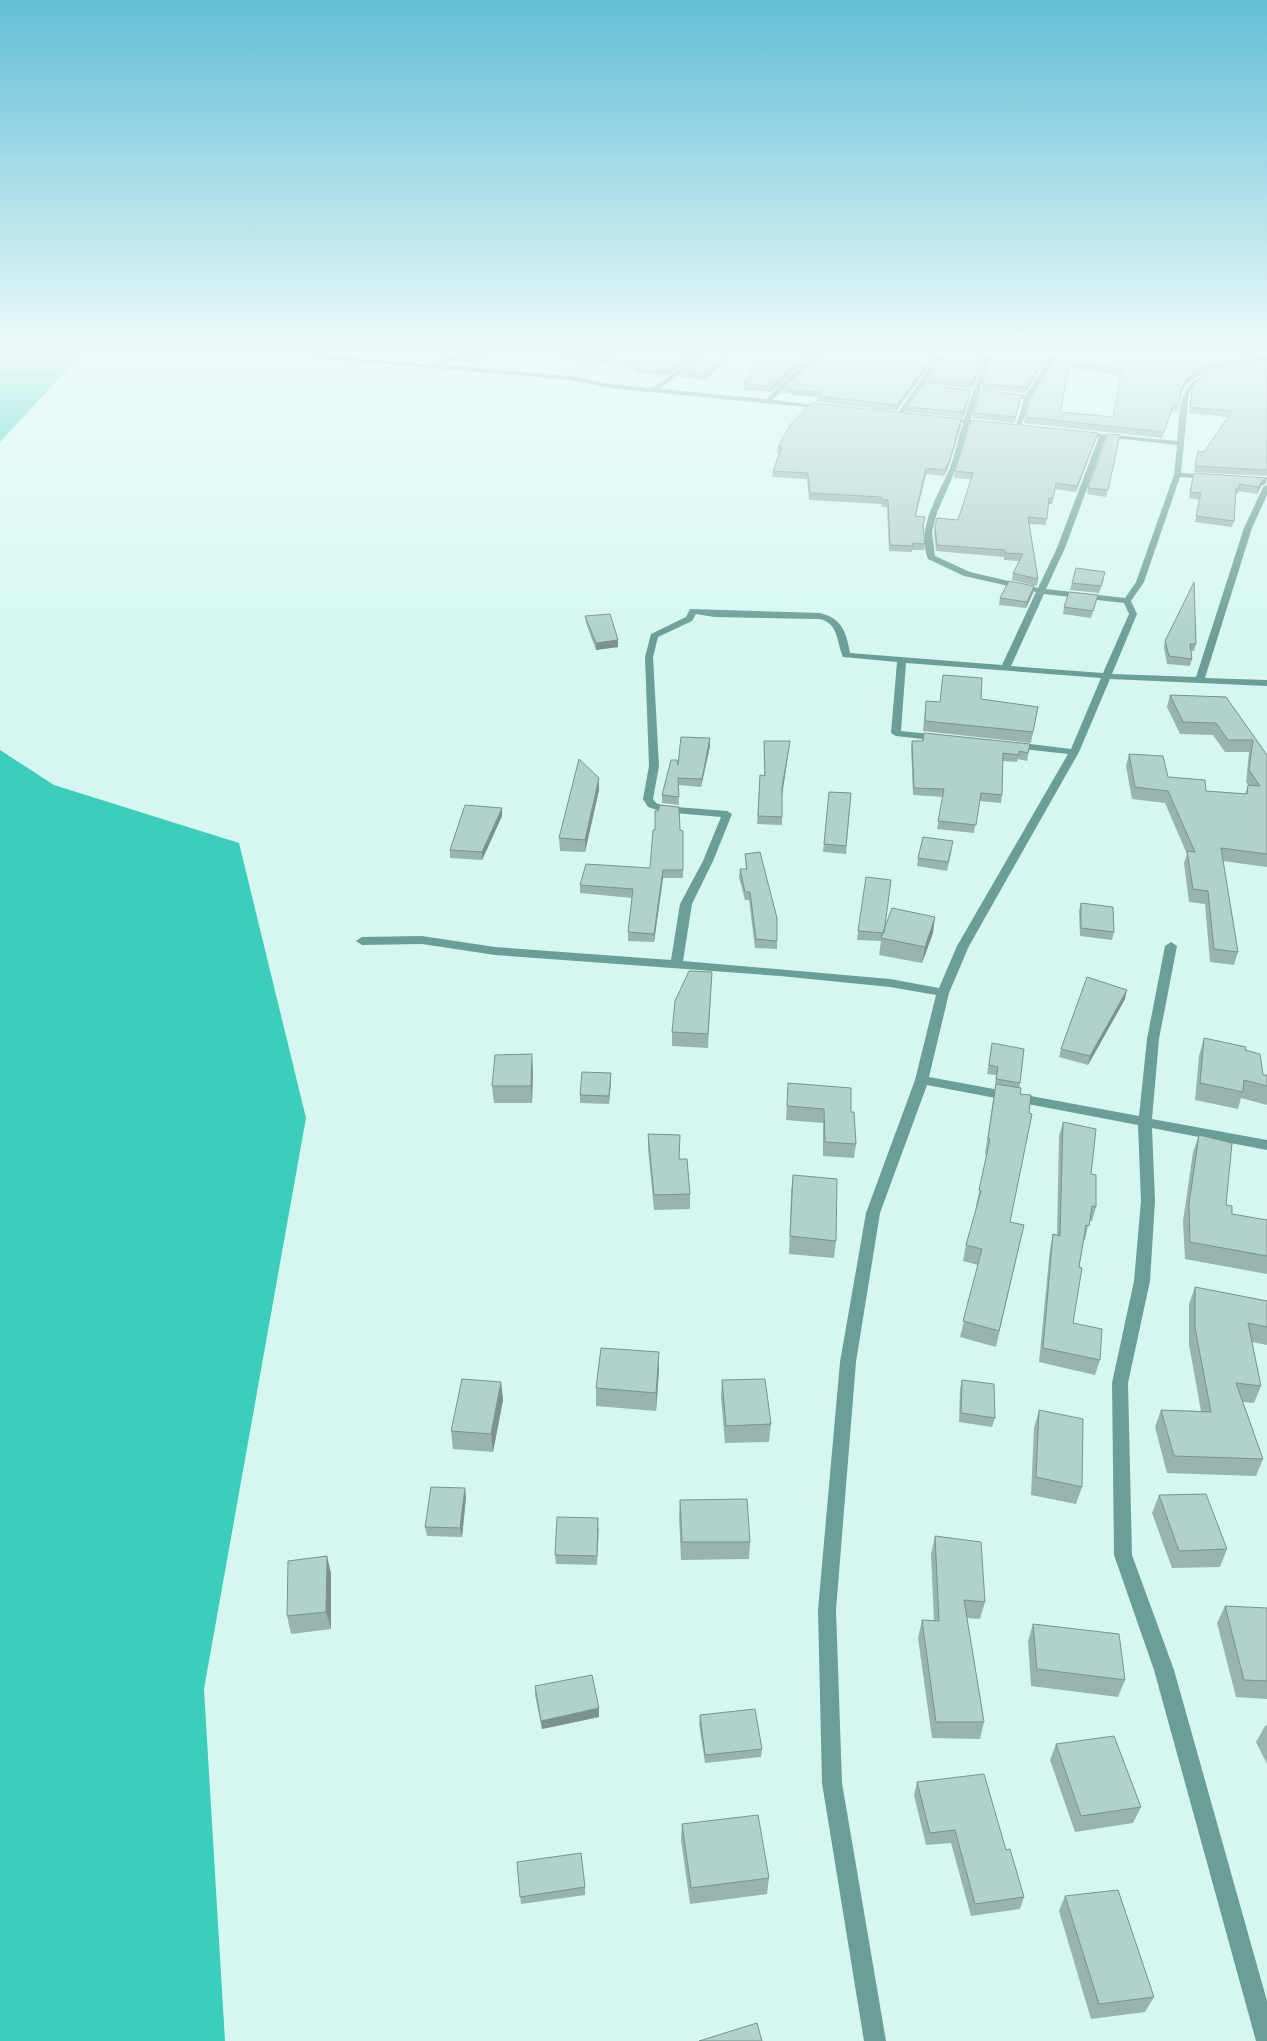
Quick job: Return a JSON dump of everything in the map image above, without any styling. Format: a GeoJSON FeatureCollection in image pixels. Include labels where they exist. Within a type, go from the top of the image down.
{"type":"FeatureCollection","features":[{"type":"Feature","properties":{"kind":"street"},"geometry":{"type":"LineString","coordinates":[[959,448],[954,466],[933,513],[928,532],[931,557],[967,574],[1042,590],[1127,601]]}},
{"type":"Feature","properties":{"kind":"street"},"geometry":{"type":"LineString","coordinates":[[1005,668],[1061,548],[1098,448]]}},
{"type":"Feature","properties":{"kind":"street"},"geometry":{"type":"LineString","coordinates":[[1127,601],[1140,582],[1177,476],[1180,448]]}},
{"type":"Feature","properties":{"kind":"street"},"geometry":{"type":"LineString","coordinates":[[1177,476],[1217,478]]}},
{"type":"Feature","properties":{"kind":"street"},"geometry":{"type":"LineString","coordinates":[[1198,681],[1248,528],[1267,486]]}},
{"type":"Feature","properties":{"kind":"street"},"geometry":{"type":"LineString","coordinates":[[876,2041],[832,1783],[827,1610],[848,1362],[873,1214],[922,1080],[942,993],[963,946],[1074,752],[1133,614],[1127,601]]}},
{"type":"Feature","properties":{"kind":"street"},"geometry":{"type":"LineString","coordinates":[[676,965],[686,904],[708,861],[727,814],[663,809],[652,805],[648,799],[654,766],[649,657],[654,636],[689,619],[693,611],[714,614],[820,616],[829,618],[839,627],[846,654],[1106,676],[1266,686]]}},
{"type":"Feature","properties":{"kind":"street"},"geometry":{"type":"LineString","coordinates":[[902,659],[896,733],[946,738]]}},
{"type":"Feature","properties":{"kind":"street"},"geometry":{"type":"LineString","coordinates":[[1005,744],[1074,752]]}},
{"type":"Feature","properties":{"kind":"street"},"geometry":{"type":"LineString","coordinates":[[362,941],[422,940],[495,950],[780,972],[890,983],[942,993]]}},
{"type":"Feature","properties":{"kind":"street"},"geometry":{"type":"LineString","coordinates":[[1171,946],[1153,1039],[1145,1121],[1148,1201],[1142,1281],[1120,1383],[1123,1555],[1164,1670],[1267,2041]]}},
{"type":"Feature","properties":{"kind":"street"},"geometry":{"type":"LineString","coordinates":[[922,1080],[1267,1145]]}},
{"type":"Feature","properties":{"kind":"shaded area"},"geometry":{"type":"Polygon","coordinates":[[[0,750],[54,785],[239,843],[306,1118],[204,1689],[225,2041],[0,2041],[0,750]]]}},
{"type":"Feature","properties":{"kind":"building"},"geometry":{"type":"Polygon","coordinates":[[[782,448],[953,448],[945,470],[926,468],[915,516],[925,517],[923,526],[925,544],[912,543],[913,546],[890,545],[888,500],[882,500],[882,497],[810,493],[808,473],[773,471],[782,448]]]}},
{"type":"Feature","properties":{"kind":"building"},"geometry":{"type":"Polygon","coordinates":[[[962,448],[1092,448],[1077,486],[1056,483],[1053,498],[1049,498],[1047,519],[1028,517],[1038,579],[1013,573],[1023,554],[1005,553],[1005,550],[937,545],[935,526],[937,518],[958,520],[973,473],[955,471],[962,448]]]}},
{"type":"Feature","properties":{"kind":"building"},"geometry":{"type":"Polygon","coordinates":[[[1103,448],[1117,448],[1108,490],[1088,488],[1103,448]]]}},
{"type":"Feature","properties":{"kind":"building"},"geometry":{"type":"Polygon","coordinates":[[[1207,448],[1267,448],[1267,470],[1195,466],[1198,451],[1204,452],[1207,448]]]}},
{"type":"Feature","properties":{"kind":"building"},"geometry":{"type":"Polygon","coordinates":[[[1194,473],[1267,478],[1258,487],[1239,484],[1240,488],[1236,488],[1234,521],[1196,516],[1201,493],[1190,492],[1194,473]]]}},
{"type":"Feature","properties":{"kind":"building"},"geometry":{"type":"Polygon","coordinates":[[[1076,568],[1105,572],[1101,586],[1072,583],[1076,568]]]}},
{"type":"Feature","properties":{"kind":"building"},"geometry":{"type":"Polygon","coordinates":[[[1009,581],[1034,586],[1027,602],[1000,598],[1009,581]]]}},
{"type":"Feature","properties":{"kind":"building"},"geometry":{"type":"Polygon","coordinates":[[[1194,582],[1196,644],[1190,644],[1192,659],[1169,656],[1165,641],[1194,582]]]}},
{"type":"Feature","properties":{"kind":"building"},"geometry":{"type":"Polygon","coordinates":[[[1069,592],[1098,595],[1093,611],[1064,607],[1069,592]]]}},
{"type":"Feature","properties":{"kind":"building"},"geometry":{"type":"Polygon","coordinates":[[[610,614],[618,640],[596,643],[585,616],[610,614]]]}},
{"type":"Feature","properties":{"kind":"building"},"geometry":{"type":"Polygon","coordinates":[[[943,675],[982,678],[981,699],[1038,707],[1033,732],[925,721],[926,701],[940,702],[943,675]]]}},
{"type":"Feature","properties":{"kind":"building"},"geometry":{"type":"Polygon","coordinates":[[[1170,695],[1226,697],[1267,755],[1267,854],[1221,848],[1238,952],[1214,949],[1208,891],[1193,889],[1187,851],[1195,852],[1168,791],[1135,787],[1129,754],[1163,756],[1168,777],[1205,780],[1206,791],[1247,794],[1248,785],[1260,786],[1249,770],[1253,740],[1228,740],[1216,723],[1183,722],[1170,695]]]}},
{"type":"Feature","properties":{"kind":"building"},"geometry":{"type":"Polygon","coordinates":[[[924,733],[1030,744],[1028,753],[1019,751],[1019,755],[1003,753],[1002,795],[981,793],[976,825],[938,821],[944,789],[914,788],[912,741],[923,741],[924,733]]]}},
{"type":"Feature","properties":{"kind":"building"},"geometry":{"type":"Polygon","coordinates":[[[681,737],[710,738],[702,779],[678,778],[679,797],[662,795],[671,760],[677,760],[678,765],[681,737]]]}},
{"type":"Feature","properties":{"kind":"building"},"geometry":{"type":"Polygon","coordinates":[[[764,741],[790,741],[782,788],[782,817],[758,816],[760,775],[765,776],[764,741]]]}},
{"type":"Feature","properties":{"kind":"building"},"geometry":{"type":"Polygon","coordinates":[[[579,759],[599,778],[585,840],[559,838],[579,759]]]}},
{"type":"Feature","properties":{"kind":"building"},"geometry":{"type":"Polygon","coordinates":[[[829,792],[851,793],[846,846],[824,844],[829,792]]]}},
{"type":"Feature","properties":{"kind":"building"},"geometry":{"type":"Polygon","coordinates":[[[465,805],[502,808],[482,852],[450,850],[465,805]]]}},
{"type":"Feature","properties":{"kind":"building"},"geometry":{"type":"Polygon","coordinates":[[[660,805],[679,807],[680,830],[683,831],[683,870],[663,870],[654,934],[628,932],[633,889],[580,885],[586,864],[650,868],[653,830],[655,830],[655,811],[658,811],[660,805]]]}},
{"type":"Feature","properties":{"kind":"building"},"geometry":{"type":"Polygon","coordinates":[[[923,837],[953,841],[948,862],[918,858],[923,837]]]}},
{"type":"Feature","properties":{"kind":"building"},"geometry":{"type":"Polygon","coordinates":[[[760,852],[777,918],[777,941],[756,939],[750,892],[745,892],[740,869],[747,869],[745,854],[760,852]]]}},
{"type":"Feature","properties":{"kind":"building"},"geometry":{"type":"Polygon","coordinates":[[[866,877],[891,880],[884,933],[858,931],[866,877]]]}},
{"type":"Feature","properties":{"kind":"building"},"geometry":{"type":"Polygon","coordinates":[[[1081,903],[1113,907],[1114,932],[1081,928],[1081,903]]]}},
{"type":"Feature","properties":{"kind":"building"},"geometry":{"type":"Polygon","coordinates":[[[892,908],[935,917],[925,947],[881,938],[892,908]]]}},
{"type":"Feature","properties":{"kind":"building"},"geometry":{"type":"Polygon","coordinates":[[[689,971],[712,972],[708,1034],[672,1032],[675,1001],[689,971]]]}},
{"type":"Feature","properties":{"kind":"building"},"geometry":{"type":"Polygon","coordinates":[[[1087,977],[1127,990],[1090,1056],[1061,1049],[1087,977]]]}},
{"type":"Feature","properties":{"kind":"building"},"geometry":{"type":"Polygon","coordinates":[[[1204,1038],[1246,1047],[1245,1050],[1260,1054],[1263,1075],[1267,1075],[1267,1086],[1244,1080],[1243,1092],[1200,1083],[1204,1038]]]}},
{"type":"Feature","properties":{"kind":"building"},"geometry":{"type":"Polygon","coordinates":[[[992,1043],[1024,1049],[1020,1083],[996,1079],[998,1067],[989,1065],[992,1043]]]}},
{"type":"Feature","properties":{"kind":"building"},"geometry":{"type":"Polygon","coordinates":[[[532,1054],[531,1086],[492,1086],[495,1055],[532,1054]]]}},
{"type":"Feature","properties":{"kind":"building"},"geometry":{"type":"Polygon","coordinates":[[[582,1072],[611,1073],[609,1096],[580,1095],[582,1072]]]}},
{"type":"Feature","properties":{"kind":"building"},"geometry":{"type":"Polygon","coordinates":[[[788,1083],[851,1088],[851,1112],[854,1112],[856,1144],[825,1142],[824,1109],[787,1106],[788,1083]]]}},
{"type":"Feature","properties":{"kind":"building"},"geometry":{"type":"Polygon","coordinates":[[[996,1084],[1021,1088],[1020,1094],[1031,1095],[1029,1113],[1032,1114],[1010,1222],[1024,1225],[999,1331],[963,1321],[982,1249],[966,1245],[981,1191],[979,1190],[990,1139],[988,1139],[996,1084]]]}},
{"type":"Feature","properties":{"kind":"building"},"geometry":{"type":"Polygon","coordinates":[[[1063,1122],[1096,1129],[1091,1174],[1096,1175],[1096,1207],[1092,1206],[1089,1226],[1086,1225],[1079,1267],[1082,1268],[1073,1323],[1102,1329],[1100,1360],[1043,1348],[1053,1234],[1060,1236],[1063,1122]]]}},
{"type":"Feature","properties":{"kind":"building"},"geometry":{"type":"Polygon","coordinates":[[[648,1134],[680,1135],[679,1159],[687,1159],[690,1194],[654,1195],[648,1134]]]}},
{"type":"Feature","properties":{"kind":"building"},"geometry":{"type":"Polygon","coordinates":[[[1199,1135],[1232,1143],[1226,1205],[1232,1206],[1232,1214],[1267,1220],[1267,1256],[1190,1242],[1189,1204],[1199,1135]]]}},
{"type":"Feature","properties":{"kind":"building"},"geometry":{"type":"Polygon","coordinates":[[[793,1175],[837,1179],[836,1241],[790,1236],[793,1175]]]}},
{"type":"Feature","properties":{"kind":"building"},"geometry":{"type":"Polygon","coordinates":[[[1195,1287],[1267,1301],[1267,1327],[1248,1323],[1261,1386],[1236,1383],[1263,1459],[1174,1456],[1161,1410],[1211,1412],[1195,1328],[1195,1287]]]}},
{"type":"Feature","properties":{"kind":"building"},"geometry":{"type":"Polygon","coordinates":[[[601,1348],[659,1352],[656,1393],[596,1388],[601,1348]]]}},
{"type":"Feature","properties":{"kind":"building"},"geometry":{"type":"Polygon","coordinates":[[[462,1379],[501,1382],[491,1434],[451,1431],[462,1379]]]}},
{"type":"Feature","properties":{"kind":"building"},"geometry":{"type":"Polygon","coordinates":[[[765,1379],[771,1424],[726,1426],[722,1380],[765,1379]]]}},
{"type":"Feature","properties":{"kind":"building"},"geometry":{"type":"Polygon","coordinates":[[[962,1380],[994,1384],[995,1418],[961,1413],[962,1380]]]}},
{"type":"Feature","properties":{"kind":"building"},"geometry":{"type":"Polygon","coordinates":[[[1039,1410],[1083,1419],[1082,1487],[1036,1477],[1039,1410]]]}},
{"type":"Feature","properties":{"kind":"building"},"geometry":{"type":"Polygon","coordinates":[[[431,1487],[465,1488],[460,1528],[425,1527],[431,1487]]]}},
{"type":"Feature","properties":{"kind":"building"},"geometry":{"type":"Polygon","coordinates":[[[1206,1494],[1227,1549],[1179,1551],[1159,1495],[1206,1494]]]}},
{"type":"Feature","properties":{"kind":"building"},"geometry":{"type":"Polygon","coordinates":[[[747,1499],[750,1542],[682,1542],[680,1500],[747,1499]]]}},
{"type":"Feature","properties":{"kind":"building"},"geometry":{"type":"Polygon","coordinates":[[[557,1517],[598,1518],[597,1556],[555,1555],[557,1517]]]}},
{"type":"Feature","properties":{"kind":"building"},"geometry":{"type":"Polygon","coordinates":[[[935,1536],[981,1542],[985,1602],[964,1600],[984,1722],[936,1722],[922,1620],[939,1621],[935,1536]]]}},
{"type":"Feature","properties":{"kind":"building"},"geometry":{"type":"Polygon","coordinates":[[[327,1556],[326,1612],[287,1616],[288,1561],[327,1556]]]}},
{"type":"Feature","properties":{"kind":"building"},"geometry":{"type":"Polygon","coordinates":[[[1225,1606],[1267,1608],[1267,1681],[1244,1680],[1225,1606]]]}},
{"type":"Feature","properties":{"kind":"building"},"geometry":{"type":"Polygon","coordinates":[[[1033,1624],[1119,1634],[1125,1680],[1037,1669],[1033,1624]]]}},
{"type":"Feature","properties":{"kind":"building"},"geometry":{"type":"Polygon","coordinates":[[[592,1675],[599,1708],[541,1721],[535,1686],[592,1675]]]}},
{"type":"Feature","properties":{"kind":"building"},"geometry":{"type":"Polygon","coordinates":[[[755,1709],[762,1749],[705,1755],[700,1715],[755,1709]]]}},
{"type":"Feature","properties":{"kind":"building"},"geometry":{"type":"Polygon","coordinates":[[[1114,1736],[1141,1807],[1081,1816],[1056,1744],[1114,1736]]]}},
{"type":"Feature","properties":{"kind":"building"},"geometry":{"type":"Polygon","coordinates":[[[984,1774],[1006,1850],[1010,1849],[1024,1897],[975,1904],[955,1830],[930,1833],[917,1782],[984,1774]]]}},
{"type":"Feature","properties":{"kind":"building"},"geometry":{"type":"Polygon","coordinates":[[[758,1815],[769,1878],[691,1888],[682,1824],[758,1815]]]}},
{"type":"Feature","properties":{"kind":"building"},"geometry":{"type":"Polygon","coordinates":[[[581,1853],[585,1887],[520,1897],[517,1862],[581,1853]]]}},
{"type":"Feature","properties":{"kind":"building"},"geometry":{"type":"Polygon","coordinates":[[[1118,1890],[1154,1997],[1099,2004],[1065,1896],[1118,1890]]]}},
{"type":"Feature","properties":{"kind":"building"},"geometry":{"type":"Polygon","coordinates":[[[757,2023],[762,2041],[699,2041],[757,2023]]]}}]}
